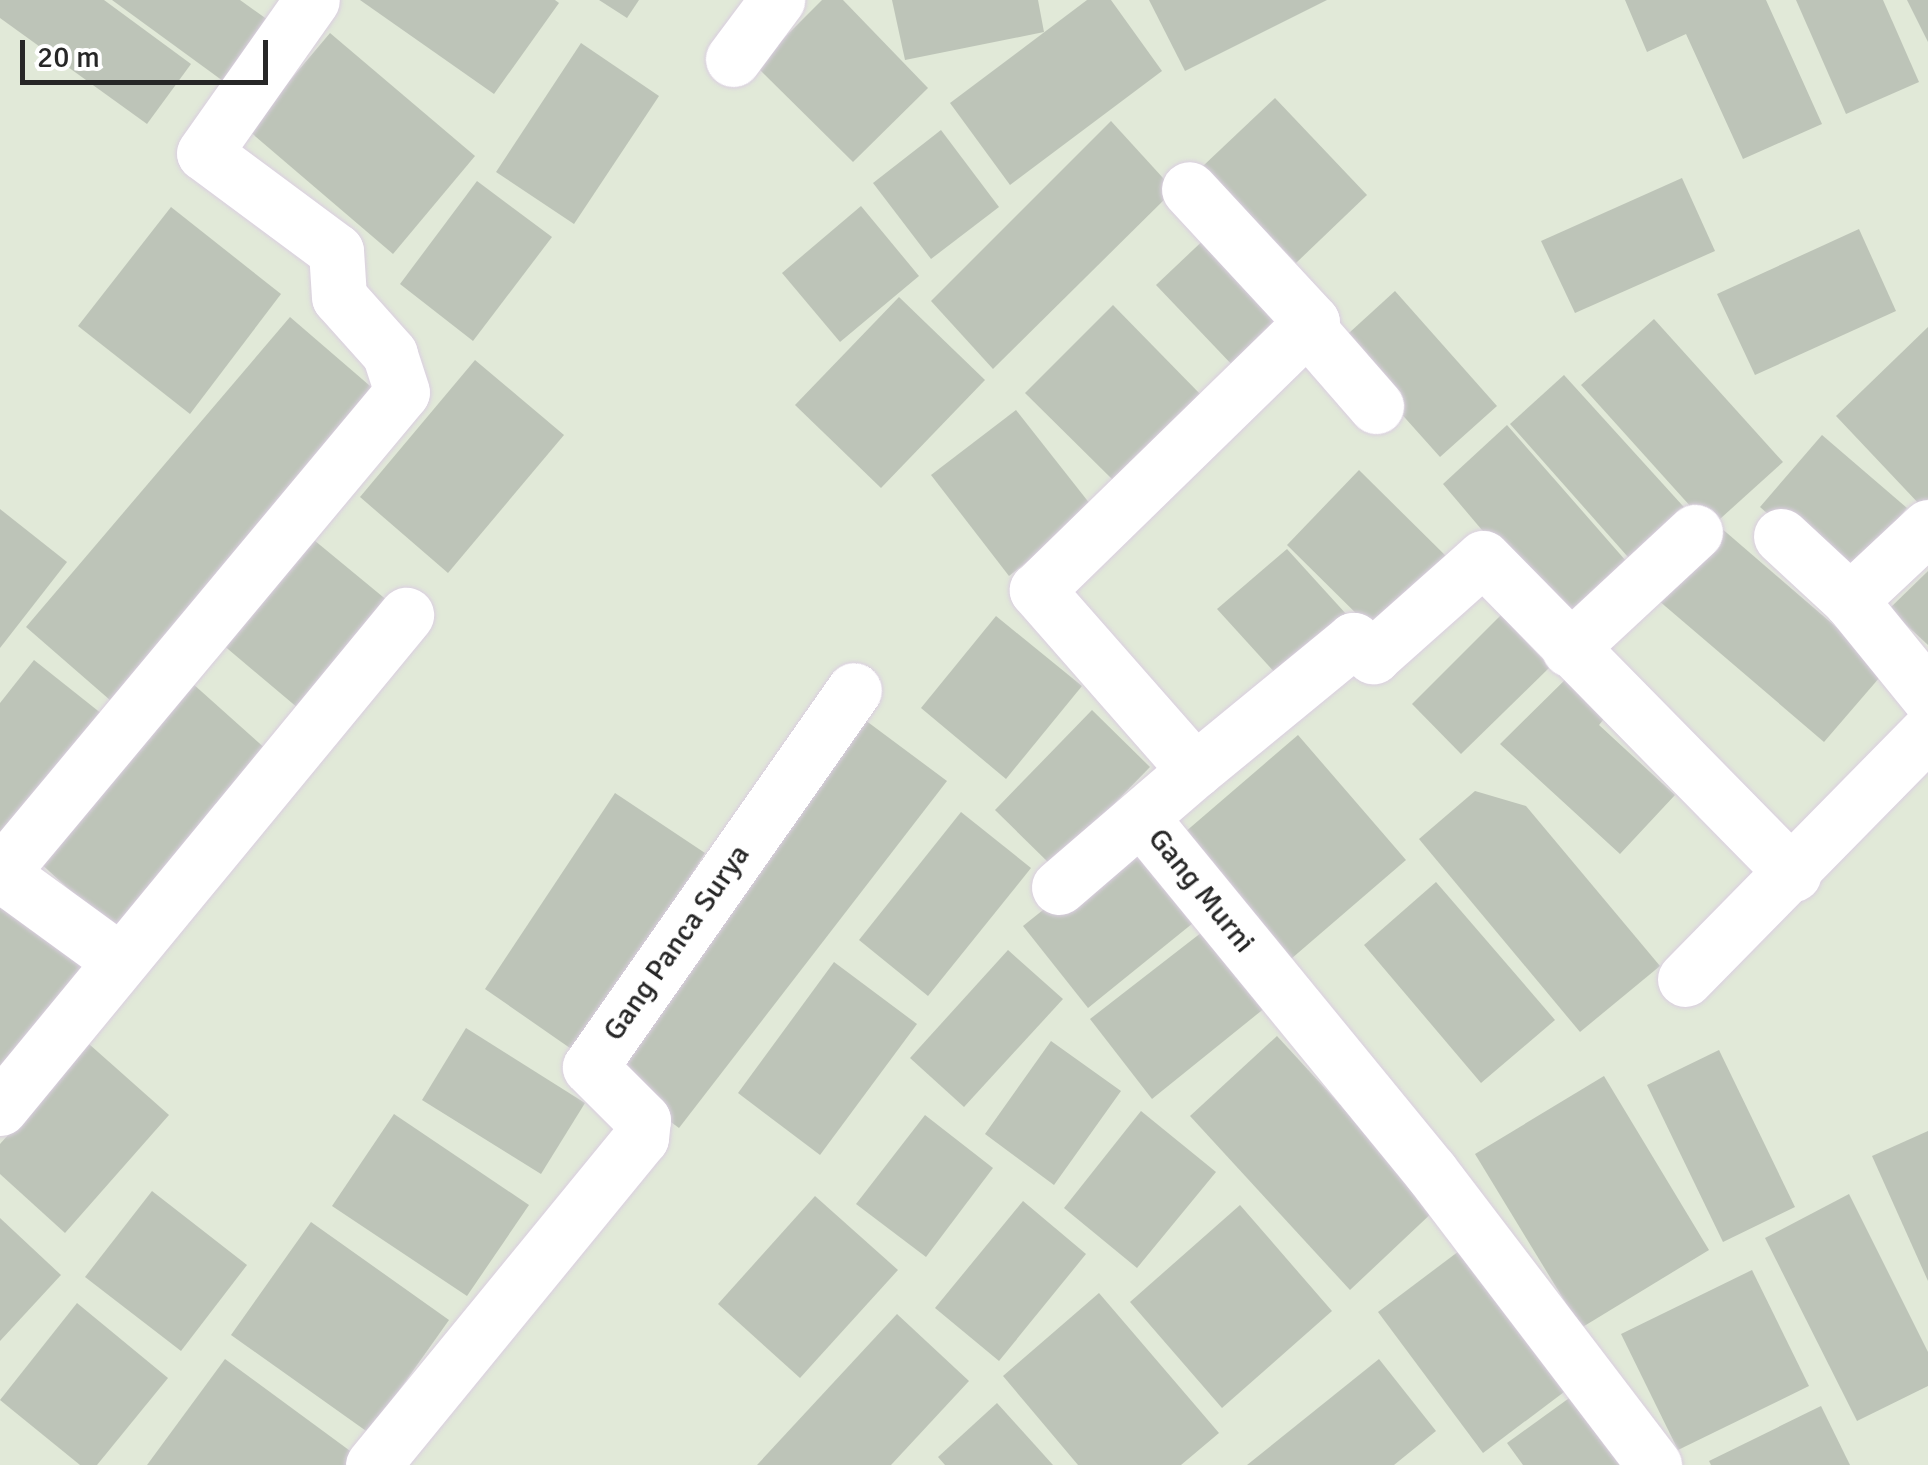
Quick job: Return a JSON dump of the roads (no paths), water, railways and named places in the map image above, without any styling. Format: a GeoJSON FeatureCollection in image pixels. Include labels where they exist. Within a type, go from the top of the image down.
{"type":"FeatureCollection","features":[{"type":"Feature","properties":{"kind":"street"},"geometry":{"type":"LineString","coordinates":[[115,957],[15,884],[9,862],[402,392],[390,354],[340,297],[336,251],[204,153],[312,0]]}},
{"type":"Feature","properties":{"kind":"street"},"geometry":{"type":"LineString","coordinates":[[733,58],[777,0]]}},
{"type":"Feature","properties":{"kind":"street"},"geometry":{"type":"LineString","coordinates":[[1189,190],[1312,322],[1037,590],[1195,770]]}},
{"type":"Feature","properties":{"kind":"street"},"geometry":{"type":"LineString","coordinates":[[1308,327],[1376,406]]}},
{"type":"Feature","properties":{"kind":"street"},"geometry":{"type":"LineString","coordinates":[[1850,600],[1928,526]]}},
{"type":"Feature","properties":{"kind":"street"},"geometry":{"type":"LineString","coordinates":[[1695,532],[1569,648],[1794,874]]}},
{"type":"Feature","properties":{"kind":"street"},"geometry":{"type":"LineString","coordinates":[[1781,536],[1850,600],[1928,696]]}},
{"type":"Feature","properties":{"kind":"street","name":"Gang Murni"},"geometry":{"type":"LineString","coordinates":[[1569,648],[1483,558],[1373,656],[1354,640],[1195,770],[1142,819],[1431,1172],[1654,1465]]}},
{"type":"Feature","properties":{"kind":"street"},"geometry":{"type":"LineString","coordinates":[[0,1108],[115,957],[406,615]]}},
{"type":"Feature","properties":{"kind":"street","name":"Gang Panca Surya"},"geometry":{"type":"LineString","coordinates":[[373,1465],[641,1138],[643,1120],[590,1067],[854,690]]}},
{"type":"Feature","properties":{"kind":"street"},"geometry":{"type":"LineString","coordinates":[[1685,979],[1794,874],[1928,732]]}},
{"type":"Feature","properties":{"kind":"street"},"geometry":{"type":"LineString","coordinates":[[1059,886],[1142,819]]}}]}
